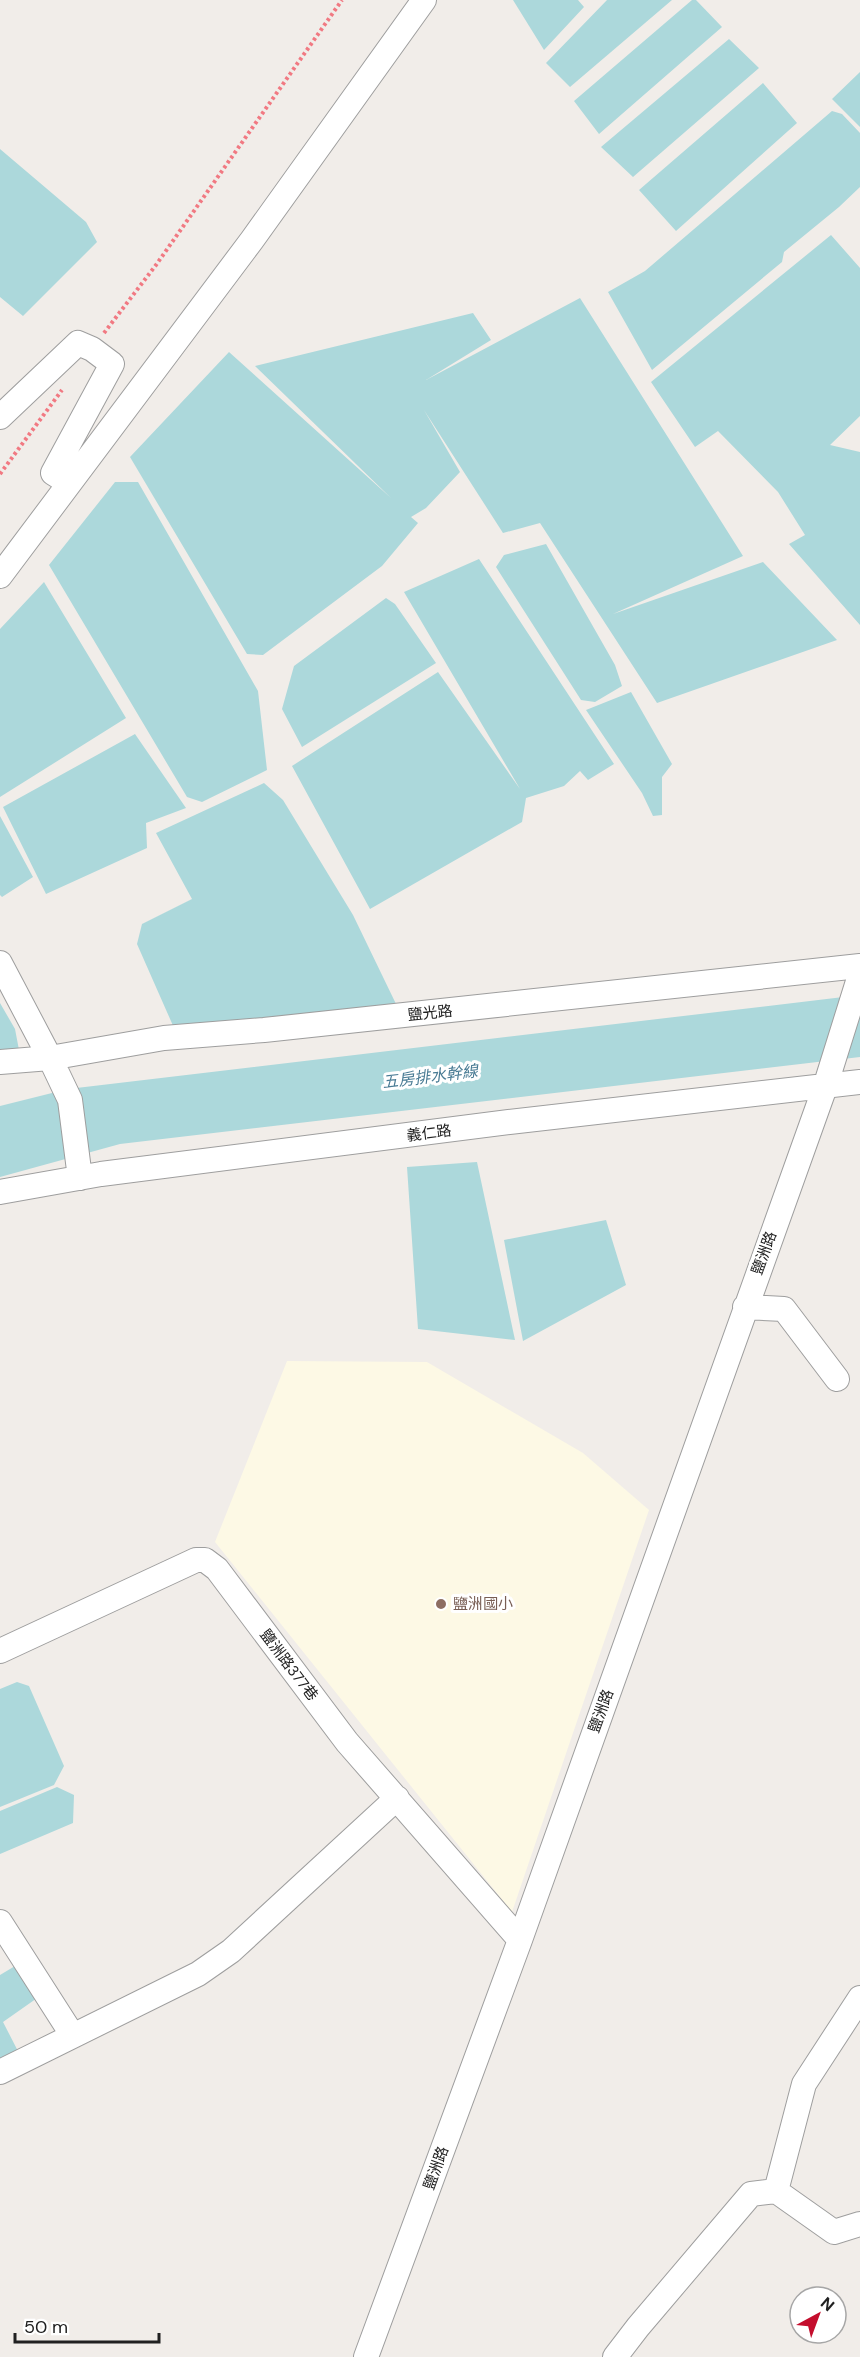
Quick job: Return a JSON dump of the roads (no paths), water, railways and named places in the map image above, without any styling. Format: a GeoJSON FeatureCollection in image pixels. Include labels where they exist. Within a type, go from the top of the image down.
{"type":"FeatureCollection","features":[{"type":"Feature","properties":{"kind":"street"},"geometry":{"type":"LineString","coordinates":[[0,576],[252,240],[424,0]]}},
{"type":"Feature","properties":{"kind":"street"},"geometry":{"type":"LineString","coordinates":[[0,417],[78,343],[92,348],[112,364],[53,473],[69,483]]}},
{"type":"Feature","properties":{"kind":"street"},"geometry":{"type":"LineString","coordinates":[[0,963],[70,1100],[79,1169]]}},
{"type":"Feature","properties":{"kind":"street","name":"鹽光路"},"geometry":{"type":"LineString","coordinates":[[0,1062],[50,1058],[164,1038],[276,1029],[860,966]]}},
{"type":"Feature","properties":{"kind":"street","name":"鹽洲路"},"geometry":{"type":"LineString","coordinates":[[366,2357],[520,1940],[825,1087],[857,984]]}},
{"type":"Feature","properties":{"kind":"street","name":"義仁路"},"geometry":{"type":"LineString","coordinates":[[0,1191],[79,1169],[860,1082]]}},
{"type":"Feature","properties":{"kind":"street"},"geometry":{"type":"LineString","coordinates":[[745,1307],[784,1309],[837,1379]]}},
{"type":"Feature","properties":{"kind":"street","name":"鹽洲路377巷"},"geometry":{"type":"LineString","coordinates":[[0,1651],[196,1560],[205,1560],[217,1569],[346,1742],[520,1940]]}},
{"type":"Feature","properties":{"kind":"street"},"geometry":{"type":"LineString","coordinates":[[0,2072],[198,1974],[231,1951],[397,1798]]}},
{"type":"Feature","properties":{"kind":"street"},"geometry":{"type":"LineString","coordinates":[[0,1922],[73,2036]]}},
{"type":"Feature","properties":{"kind":"street"},"geometry":{"type":"LineString","coordinates":[[776,2191],[804,2084],[860,1998]]}},
{"type":"Feature","properties":{"kind":"street"},"geometry":{"type":"LineString","coordinates":[[615,2357],[752,2194],[776,2191],[834,2232],[860,2224]]}},
{"type":"Feature","properties":{"kind":"water"},"geometry":{"type":"Polygon","coordinates":[[[513,0],[578,0],[584,7],[544,50],[513,0]]]}},
{"type":"Feature","properties":{"kind":"water"},"geometry":{"type":"Polygon","coordinates":[[[607,0],[672,0],[570,87],[546,63],[607,0]]]}},
{"type":"Feature","properties":{"kind":"water"},"geometry":{"type":"Polygon","coordinates":[[[692,0],[696,0],[722,27],[599,134],[574,101],[692,0]]]}},
{"type":"Feature","properties":{"kind":"water"},"geometry":{"type":"Polygon","coordinates":[[[729,39],[759,68],[633,177],[601,147],[729,39]]]}},
{"type":"Feature","properties":{"kind":"water"},"geometry":{"type":"Polygon","coordinates":[[[860,72],[860,127],[832,99],[860,72]]]}},
{"type":"Feature","properties":{"kind":"water"},"geometry":{"type":"Polygon","coordinates":[[[763,83],[797,123],[676,231],[639,190],[763,83]]]}},
{"type":"Feature","properties":{"kind":"water"},"geometry":{"type":"Polygon","coordinates":[[[832,111],[842,114],[860,133],[860,187],[784,252],[782,262],[652,370],[608,292],[645,271],[832,111]]]}},
{"type":"Feature","properties":{"kind":"water"},"geometry":{"type":"Polygon","coordinates":[[[0,149],[86,222],[97,242],[23,316],[0,297],[0,149]]]}},
{"type":"Feature","properties":{"kind":"water"},"geometry":{"type":"Polygon","coordinates":[[[831,235],[860,268],[860,416],[830,445],[860,452],[860,625],[789,544],[805,535],[778,492],[718,431],[695,447],[651,382],[831,235]]]}},
{"type":"Feature","properties":{"kind":"water"},"geometry":{"type":"Polygon","coordinates":[[[580,298],[743,556],[613,614],[763,562],[837,640],[657,703],[540,523],[503,533],[424,410],[460,472],[426,508],[411,517],[418,523],[382,566],[263,655],[247,654],[130,457],[229,352],[391,498],[255,366],[473,313],[491,340],[426,380],[580,298]]]}},
{"type":"Feature","properties":{"kind":"water"},"geometry":{"type":"Polygon","coordinates":[[[115,482],[138,482],[258,691],[267,770],[202,802],[187,797],[49,565],[115,482]]]}},
{"type":"Feature","properties":{"kind":"water"},"geometry":{"type":"Polygon","coordinates":[[[546,544],[615,665],[622,686],[595,702],[581,700],[496,567],[504,555],[546,544]]]}},
{"type":"Feature","properties":{"kind":"water"},"geometry":{"type":"Polygon","coordinates":[[[479,559],[614,764],[588,780],[580,771],[564,786],[526,798],[522,822],[370,909],[292,766],[438,672],[520,789],[404,592],[479,559]]]}},
{"type":"Feature","properties":{"kind":"water"},"geometry":{"type":"Polygon","coordinates":[[[44,582],[126,718],[0,797],[0,629],[44,582]]]}},
{"type":"Feature","properties":{"kind":"water"},"geometry":{"type":"Polygon","coordinates":[[[386,598],[395,604],[436,663],[302,747],[282,709],[294,666],[386,598]]]}},
{"type":"Feature","properties":{"kind":"water"},"geometry":{"type":"Polygon","coordinates":[[[631,692],[672,764],[662,777],[662,815],[653,816],[642,793],[586,710],[631,692]]]}},
{"type":"Feature","properties":{"kind":"water"},"geometry":{"type":"Polygon","coordinates":[[[135,734],[186,808],[146,823],[147,848],[46,894],[3,807],[135,734]]]}},
{"type":"Feature","properties":{"kind":"water"},"geometry":{"type":"Polygon","coordinates":[[[264,783],[283,800],[353,915],[397,1006],[178,1037],[137,944],[142,924],[192,899],[156,833],[264,783]]]}},
{"type":"Feature","properties":{"kind":"water"},"geometry":{"type":"Polygon","coordinates":[[[0,816],[33,877],[2,897],[0,895],[0,816]]]}},
{"type":"Feature","properties":{"kind":"water","name":"五房排水幹線"},"geometry":{"type":"Polygon","coordinates":[[[860,995],[860,1057],[120,1144],[0,1177],[0,1106],[68,1089],[860,995]]]}},
{"type":"Feature","properties":{"kind":"water"},"geometry":{"type":"Polygon","coordinates":[[[0,1003],[15,1029],[19,1050],[0,1054],[0,1003]]]}},
{"type":"Feature","properties":{"kind":"water"},"geometry":{"type":"Polygon","coordinates":[[[477,1162],[515,1340],[418,1329],[407,1167],[477,1162]]]}},
{"type":"Feature","properties":{"kind":"water"},"geometry":{"type":"Polygon","coordinates":[[[606,1220],[626,1285],[523,1341],[504,1240],[606,1220]]]}},
{"type":"Feature","properties":{"kind":"water"},"geometry":{"type":"Polygon","coordinates":[[[17,1682],[29,1686],[64,1766],[54,1785],[0,1807],[0,1689],[17,1682]]]}},
{"type":"Feature","properties":{"kind":"water"},"geometry":{"type":"Polygon","coordinates":[[[57,1787],[74,1795],[73,1823],[0,1854],[0,1811],[57,1787]]]}},
{"type":"Feature","properties":{"kind":"water"},"geometry":{"type":"Polygon","coordinates":[[[15,1966],[40,1996],[3,2022],[21,2057],[0,2068],[0,1975],[15,1966]]]}},
{"type":"Feature","properties":{"kind":"place","name":"鹽洲國小"},"geometry":{"type":"Point","coordinates":[441,1604]}}]}
